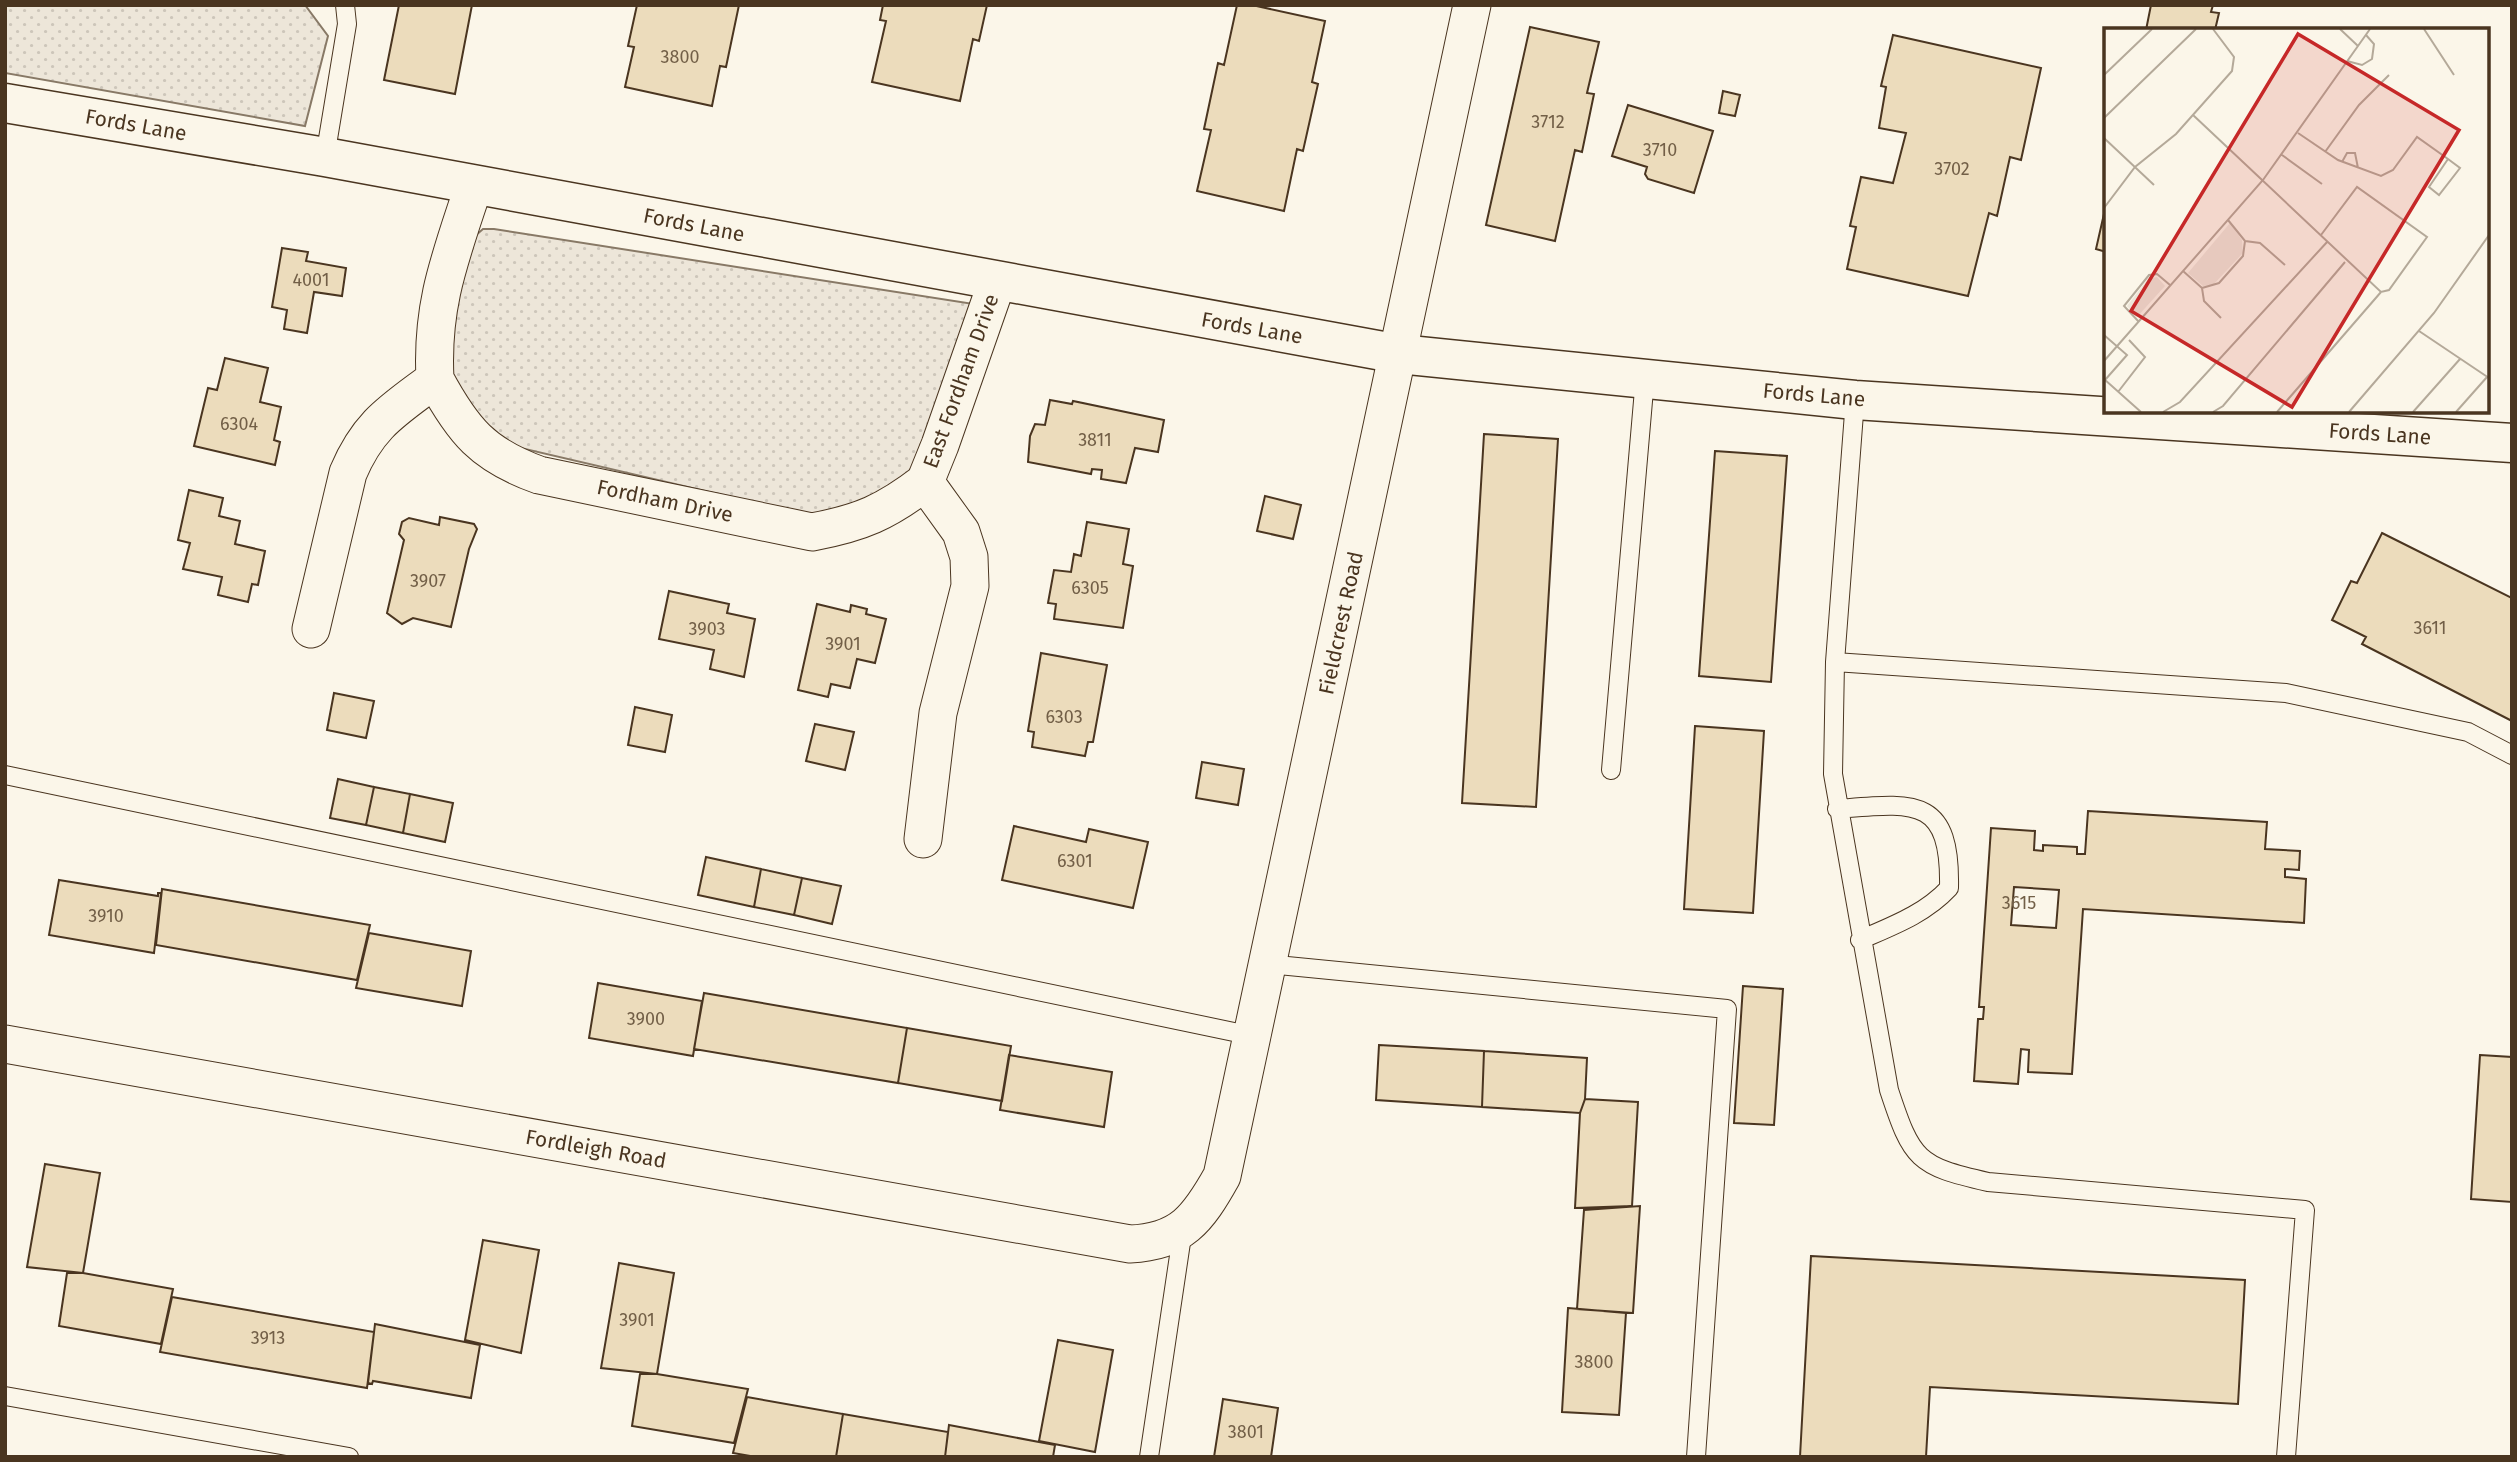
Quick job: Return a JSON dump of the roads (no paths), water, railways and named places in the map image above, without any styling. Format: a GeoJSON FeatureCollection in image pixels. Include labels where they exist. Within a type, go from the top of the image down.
{"type":"FeatureCollection","features":[{"type":"Feature","properties":{"kind":"street","name":"Fieldcrest Road"},"geometry":{"type":"LineString","coordinates":[[1183,1229],[1202,1210],[1222,1177],[1472,5]]}},
{"type":"Feature","properties":{"kind":"street","name":"Fords Lane"},"geometry":{"type":"LineString","coordinates":[[5,103],[325,158],[1399,354],[1855,400],[2512,443]]}},
{"type":"Feature","properties":{"kind":"street"},"geometry":{"type":"LineString","coordinates":[[311,629],[348,472],[358,450],[372,428],[435,379],[433,339],[438,297],[474,185]]}},
{"type":"Feature","properties":{"kind":"street","name":"East Fordham Drive"},"geometry":{"type":"LineString","coordinates":[[923,839],[938,713],[970,586],[969,557],[961,532],[925,482],[997,282]]}},
{"type":"Feature","properties":{"kind":"street","name":"Fordham Drive"},"geometry":{"type":"LineString","coordinates":[[435,379],[453,414],[478,442],[507,464],[566,481],[812,532],[855,524],[891,508],[925,482]]}},
{"type":"Feature","properties":{"kind":"street","name":"Fordleigh Road"},"geometry":{"type":"LineString","coordinates":[[5,1044],[1130,1244],[1156,1243],[1183,1229]]}},
{"type":"Feature","properties":{"kind":"lane"},"geometry":{"type":"LineString","coordinates":[[325,158],[347,24],[345,5]]}},
{"type":"Feature","properties":{"kind":"lane"},"geometry":{"type":"LineString","coordinates":[[1611,770],[1645,378]]}},
{"type":"Feature","properties":{"kind":"lane"},"geometry":{"type":"LineString","coordinates":[[1855,400],[1835,662],[1833,774],[1860,940],[1889,1090],[1900,1123],[1921,1160],[1942,1171],[1988,1182],[2305,1210],[2286,1457]]}},
{"type":"Feature","properties":{"kind":"lane"},"geometry":{"type":"LineString","coordinates":[[1835,662],[2286,693],[2468,732],[2512,755]]}},
{"type":"Feature","properties":{"kind":"lane"},"geometry":{"type":"LineString","coordinates":[[5,775],[1253,1036]]}},
{"type":"Feature","properties":{"kind":"lane"},"geometry":{"type":"LineString","coordinates":[[1837,809],[1889,805],[1914,807],[1930,815],[1944,833],[1950,858],[1948,888],[1939,899],[1903,922],[1860,940]]}},
{"type":"Feature","properties":{"kind":"lane"},"geometry":{"type":"LineString","coordinates":[[1268,964],[1727,1009],[1696,1457]]}},
{"type":"Feature","properties":{"kind":"lane"},"geometry":{"type":"LineString","coordinates":[[1149,1457],[1183,1229]]}},
{"type":"Feature","properties":{"kind":"lane"},"geometry":{"type":"LineString","coordinates":[[5,1396],[349,1457]]}}]}
